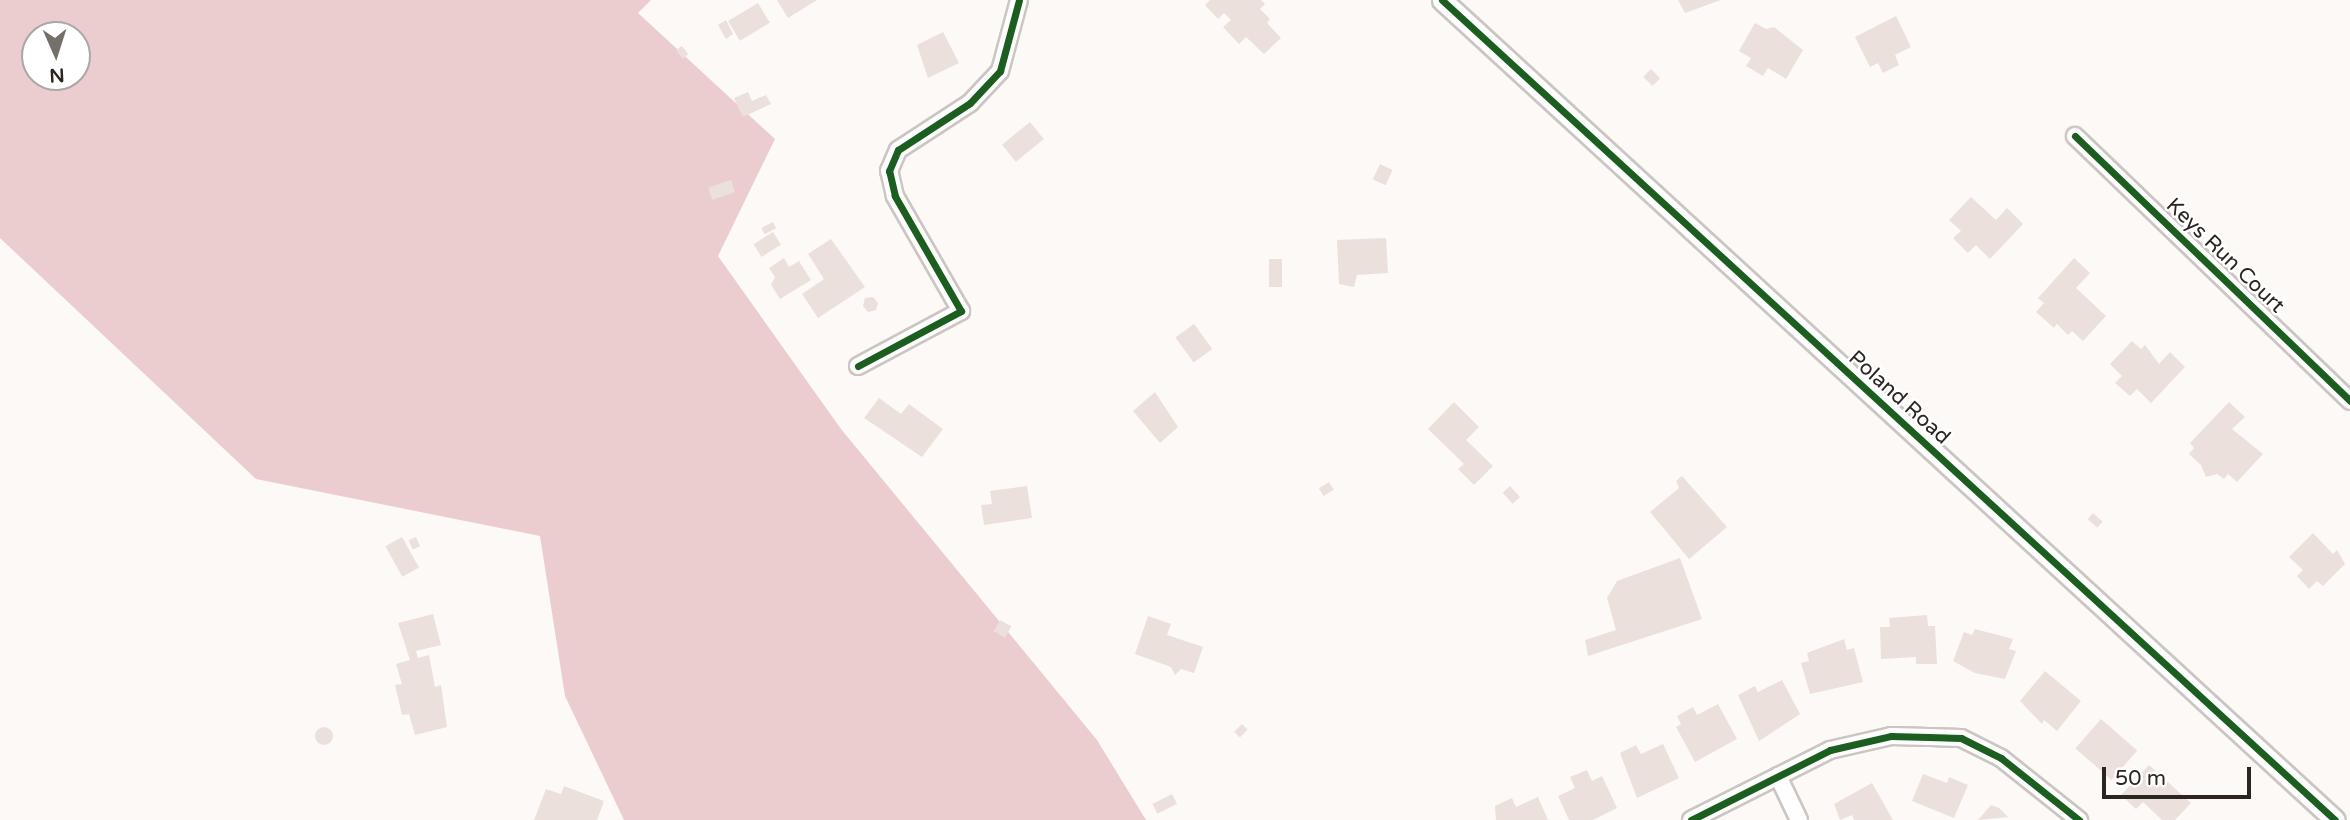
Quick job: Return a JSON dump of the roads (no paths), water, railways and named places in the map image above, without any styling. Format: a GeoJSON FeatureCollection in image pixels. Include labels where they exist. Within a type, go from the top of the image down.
{"type":"FeatureCollection","features":[{"type":"Feature","properties":{"kind":"street"},"geometry":{"type":"LineString","coordinates":[[858,366],[961,311],[895,196],[889,171],[898,150],[971,103],[1000,71],[1019,0]]}},
{"type":"Feature","properties":{"kind":"street","name":"Poland Road"},"geometry":{"type":"LineString","coordinates":[[1442,0],[2335,820]]}},
{"type":"Feature","properties":{"kind":"street","name":"Keys Run Court"},"geometry":{"type":"LineString","coordinates":[[2075,136],[2350,401]]}},
{"type":"Feature","properties":{"kind":"street"},"geometry":{"type":"LineString","coordinates":[[1692,820],[1830,750],[1891,736],[1961,738],[2001,758],[2079,820]]}},
{"type":"Feature","properties":{"kind":"street"},"geometry":{"type":"LineString","coordinates":[[1778,776],[1799,820]]}}]}
